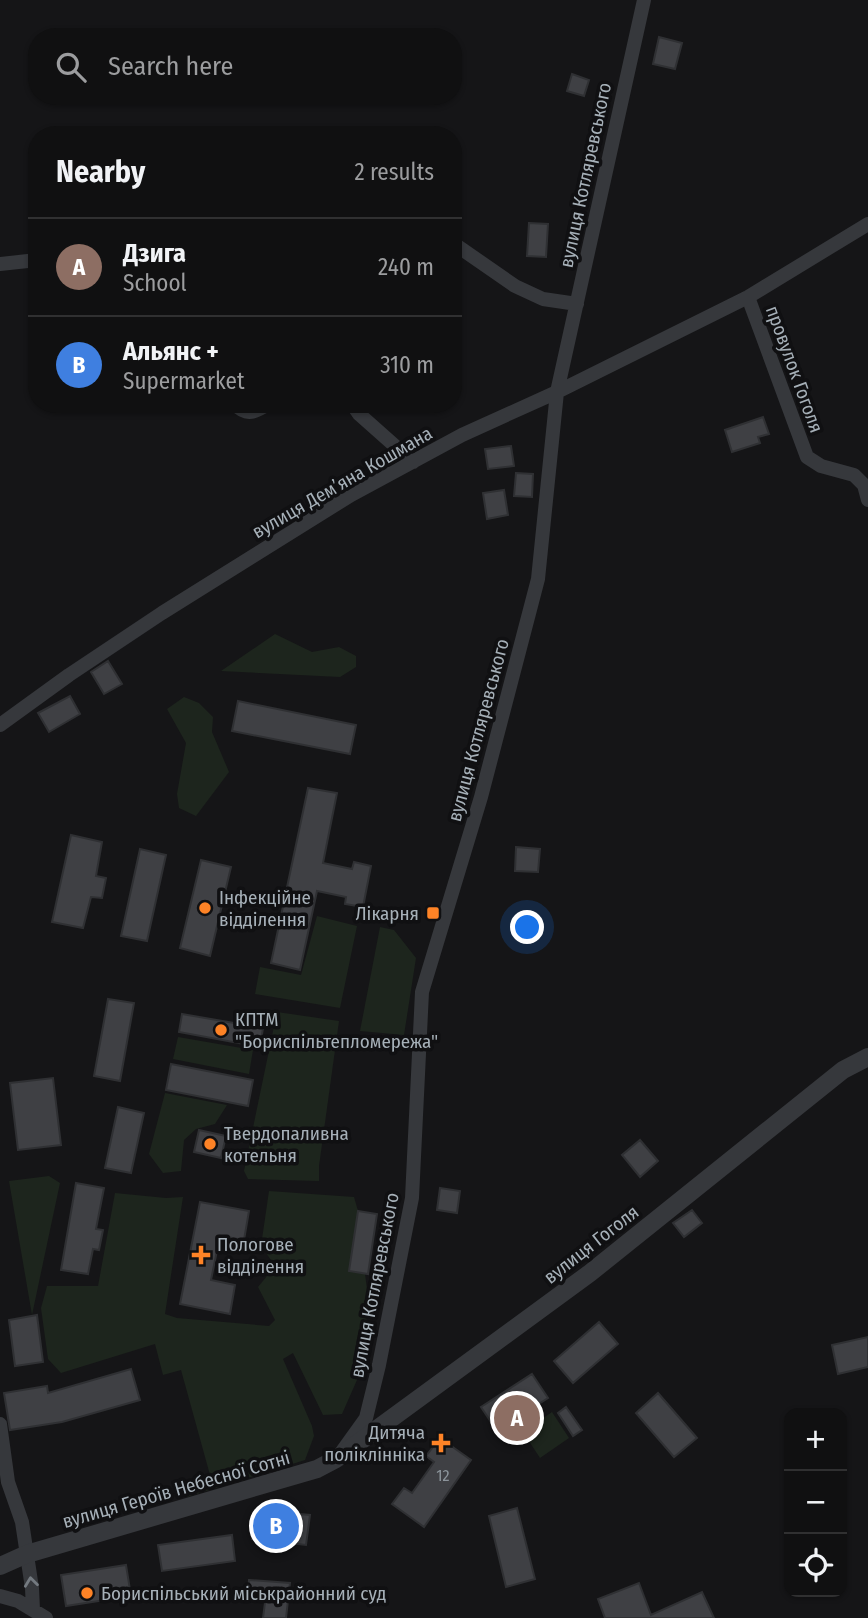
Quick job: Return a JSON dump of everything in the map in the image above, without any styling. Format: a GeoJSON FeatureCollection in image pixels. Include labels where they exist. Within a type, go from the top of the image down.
{"type":"FeatureCollection","features":[{"type":"Feature","properties":{"kind":"street","name":"вулиця Котляревського"},"geometry":{"type":"LineString","coordinates":[[336,1459],[366,1418],[379,1365],[412,1198],[422,992],[481,797],[538,579],[557,393],[644,0]]}},
{"type":"Feature","properties":{"kind":"street","name":"вулиця Демʼяна Кошмана"},"geometry":{"type":"LineString","coordinates":[[0,724],[174,606],[351,495],[462,435],[557,393],[748,297],[868,224]]}},
{"type":"Feature","properties":{"kind":"street"},"geometry":{"type":"LineString","coordinates":[[462,249],[514,286],[543,299],[577,304]]}},
{"type":"Feature","properties":{"kind":"street"},"geometry":{"type":"LineString","coordinates":[[0,264],[28,261]]}},
{"type":"Feature","properties":{"kind":"street","name":"провулок Гоголя"},"geometry":{"type":"LineString","coordinates":[[748,297],[807,457],[821,467],[855,475],[864,485],[868,500]]}},
{"type":"Feature","properties":{"kind":"street"},"geometry":{"type":"LineString","coordinates":[[358,413],[413,462]]}},
{"type":"Feature","properties":{"kind":"street","name":"вулиця Гоголя"},"geometry":{"type":"LineString","coordinates":[[336,1459],[590,1273],[843,1070],[868,1057]]}},
{"type":"Feature","properties":{"kind":"street"},"geometry":{"type":"LineString","coordinates":[[0,1424],[8,1482],[22,1522],[40,1614]]}},
{"type":"Feature","properties":{"kind":"street","name":"вулиця Героїв Небесної Сотні"},"geometry":{"type":"LineString","coordinates":[[0,1566],[27,1555],[317,1469],[336,1459]]}},
{"type":"Feature","properties":{"kind":"street"},"geometry":{"type":"LineString","coordinates":[[0,1596],[18,1601],[40,1614]]}},
{"type":"Feature","properties":{"kind":"shaded area"},"geometry":{"type":"Polygon","coordinates":[[[275,634],[312,652],[339,647],[356,656],[356,667],[340,677],[221,671],[275,634]]]}},
{"type":"Feature","properties":{"kind":"shaded area"},"geometry":{"type":"Polygon","coordinates":[[[184,697],[199,703],[213,717],[212,732],[229,772],[196,816],[179,808],[177,794],[186,743],[167,709],[184,697]]]}},
{"type":"Feature","properties":{"kind":"shaded area"},"geometry":{"type":"Polygon","coordinates":[[[317,916],[357,926],[340,1008],[255,994],[260,967],[301,975],[317,916]]]}},
{"type":"Feature","properties":{"kind":"shaded area"},"geometry":{"type":"Polygon","coordinates":[[[380,927],[394,930],[416,958],[404,1035],[360,1031],[380,927]]]}},
{"type":"Feature","properties":{"kind":"shaded area"},"geometry":{"type":"Polygon","coordinates":[[[277,1012],[339,1021],[319,1181],[248,1179],[244,1171],[277,1012]]]}},
{"type":"Feature","properties":{"kind":"shaded area"},"geometry":{"type":"Polygon","coordinates":[[[178,1037],[253,1050],[249,1074],[173,1059],[178,1037]]]}},
{"type":"Feature","properties":{"kind":"shaded area"},"geometry":{"type":"Polygon","coordinates":[[[165,1093],[227,1105],[215,1124],[196,1129],[184,1140],[181,1171],[163,1173],[149,1154],[165,1093]]]}},
{"type":"Feature","properties":{"kind":"shaded area"},"geometry":{"type":"Polygon","coordinates":[[[49,1176],[60,1183],[32,1315],[9,1181],[49,1176]]]}},
{"type":"Feature","properties":{"kind":"shaded area"},"geometry":{"type":"Polygon","coordinates":[[[269,1191],[354,1197],[358,1211],[349,1271],[365,1274],[369,1304],[357,1380],[342,1414],[323,1415],[293,1353],[283,1359],[312,1426],[314,1436],[305,1460],[187,1497],[183,1484],[210,1475],[181,1370],[163,1375],[155,1344],[61,1373],[48,1359],[41,1308],[47,1286],[98,1286],[115,1193],[183,1197],[165,1314],[177,1318],[269,1326],[275,1320],[258,1287],[267,1276],[271,1260],[261,1246],[269,1191]]]}},
{"type":"Feature","properties":{"kind":"shaded area"},"geometry":{"type":"Polygon","coordinates":[[[552,1412],[569,1438],[540,1458],[523,1432],[552,1412]]]}},
{"type":"Feature","properties":{"kind":"building"},"geometry":{"type":"Polygon","coordinates":[[[659,37],[682,43],[675,69],[653,64],[659,37]]]}},
{"type":"Feature","properties":{"kind":"building"},"geometry":{"type":"Polygon","coordinates":[[[572,74],[589,80],[584,96],[567,91],[572,74]]]}},
{"type":"Feature","properties":{"kind":"building"},"geometry":{"type":"Polygon","coordinates":[[[529,223],[548,224],[546,257],[527,256],[529,223]]]}},
{"type":"Feature","properties":{"kind":"building"},"geometry":{"type":"Polygon","coordinates":[[[763,417],[769,434],[758,437],[760,443],[732,452],[725,430],[763,417]]]}},
{"type":"Feature","properties":{"kind":"building"},"geometry":{"type":"Polygon","coordinates":[[[511,446],[514,466],[488,469],[485,449],[511,446]]]}},
{"type":"Feature","properties":{"kind":"building"},"geometry":{"type":"Polygon","coordinates":[[[516,473],[533,474],[532,497],[514,496],[516,473]]]}},
{"type":"Feature","properties":{"kind":"building"},"geometry":{"type":"Polygon","coordinates":[[[504,490],[508,515],[487,519],[483,493],[504,490]]]}},
{"type":"Feature","properties":{"kind":"building"},"geometry":{"type":"Polygon","coordinates":[[[108,661],[122,684],[104,694],[91,672],[108,661]]]}},
{"type":"Feature","properties":{"kind":"building"},"geometry":{"type":"Polygon","coordinates":[[[70,696],[80,714],[49,732],[38,713],[70,696]]]}},
{"type":"Feature","properties":{"kind":"building"},"geometry":{"type":"Polygon","coordinates":[[[238,701],[356,725],[350,754],[232,731],[238,701]]]}},
{"type":"Feature","properties":{"kind":"building"},"geometry":{"type":"Polygon","coordinates":[[[308,788],[337,793],[323,863],[352,869],[354,862],[371,866],[363,907],[345,904],[346,897],[317,891],[300,970],[271,963],[308,788]]]}},
{"type":"Feature","properties":{"kind":"building"},"geometry":{"type":"Polygon","coordinates":[[[71,835],[102,842],[96,876],[106,878],[102,898],[91,897],[83,928],[52,922],[71,835]]]}},
{"type":"Feature","properties":{"kind":"building"},"geometry":{"type":"Polygon","coordinates":[[[516,847],[540,849],[538,872],[515,871],[516,847]]]}},
{"type":"Feature","properties":{"kind":"building"},"geometry":{"type":"Polygon","coordinates":[[[140,849],[166,855],[147,941],[121,936],[140,849]]]}},
{"type":"Feature","properties":{"kind":"building","name":"Інфекційне відділення"},"geometry":{"type":"Polygon","coordinates":[[[201,860],[231,867],[210,956],[180,948],[201,860]]]}},
{"type":"Feature","properties":{"kind":"building"},"geometry":{"type":"Polygon","coordinates":[[[108,999],[134,1003],[120,1081],[94,1076],[108,999]]]}},
{"type":"Feature","properties":{"kind":"building","name":"КПТМ \"Бориспільтепломережа\""},"geometry":{"type":"Polygon","coordinates":[[[182,1014],[263,1028],[260,1047],[179,1032],[182,1014]]]}},
{"type":"Feature","properties":{"kind":"building"},"geometry":{"type":"Polygon","coordinates":[[[171,1064],[253,1080],[248,1106],[166,1090],[171,1064]]]}},
{"type":"Feature","properties":{"kind":"building"},"geometry":{"type":"Polygon","coordinates":[[[53,1078],[61,1145],[18,1150],[10,1083],[53,1078]]]}},
{"type":"Feature","properties":{"kind":"building"},"geometry":{"type":"Polygon","coordinates":[[[118,1107],[144,1113],[131,1173],[105,1168],[118,1107]]]}},
{"type":"Feature","properties":{"kind":"building","name":"Твердопаливна котельня"},"geometry":{"type":"Polygon","coordinates":[[[199,1130],[226,1136],[221,1158],[194,1152],[199,1130]]]}},
{"type":"Feature","properties":{"kind":"building"},"geometry":{"type":"Polygon","coordinates":[[[640,1140],[658,1161],[640,1177],[622,1155],[640,1140]]]}},
{"type":"Feature","properties":{"kind":"building"},"geometry":{"type":"Polygon","coordinates":[[[76,1183],[104,1188],[96,1229],[103,1230],[99,1250],[93,1249],[88,1274],[61,1270],[76,1183]]]}},
{"type":"Feature","properties":{"kind":"building"},"geometry":{"type":"Polygon","coordinates":[[[440,1188],[460,1191],[457,1213],[437,1210],[440,1188]]]}},
{"type":"Feature","properties":{"kind":"building"},"geometry":{"type":"Polygon","coordinates":[[[200,1202],[249,1211],[244,1240],[220,1236],[211,1280],[235,1285],[230,1314],[180,1304],[200,1202]]]}},
{"type":"Feature","properties":{"kind":"building"},"geometry":{"type":"Polygon","coordinates":[[[692,1210],[702,1223],[684,1237],[673,1223],[692,1210]]]}},
{"type":"Feature","properties":{"kind":"building"},"geometry":{"type":"Polygon","coordinates":[[[358,1211],[377,1214],[368,1274],[349,1271],[358,1211]]]}},
{"type":"Feature","properties":{"kind":"building"},"geometry":{"type":"Polygon","coordinates":[[[37,1315],[43,1362],[15,1366],[9,1320],[37,1315]]]}},
{"type":"Feature","properties":{"kind":"building"},"geometry":{"type":"Polygon","coordinates":[[[599,1322],[618,1344],[573,1383],[554,1361],[599,1322]]]}},
{"type":"Feature","properties":{"kind":"building"},"geometry":{"type":"Polygon","coordinates":[[[868,1337],[868,1367],[838,1374],[832,1345],[868,1337]]]}},
{"type":"Feature","properties":{"kind":"building"},"geometry":{"type":"Polygon","coordinates":[[[131,1369],[140,1400],[62,1422],[10,1430],[4,1393],[47,1386],[48,1393],[131,1369]]]}},
{"type":"Feature","properties":{"kind":"building"},"geometry":{"type":"Polygon","coordinates":[[[532,1374],[548,1398],[497,1431],[481,1407],[532,1374]]]}},
{"type":"Feature","properties":{"kind":"building"},"geometry":{"type":"Polygon","coordinates":[[[658,1393],[697,1438],[674,1457],[636,1413],[658,1393]]]}},
{"type":"Feature","properties":{"kind":"building"},"geometry":{"type":"Polygon","coordinates":[[[566,1407],[582,1430],[573,1436],[558,1413],[566,1407]]]}},
{"type":"Feature","properties":{"kind":"building","name":"Дитяча поліклінніка"},"geometry":{"type":"Polygon","coordinates":[[[440,1438],[471,1460],[424,1527],[392,1504],[404,1488],[412,1493],[434,1462],[426,1456],[440,1438]]]}},
{"type":"Feature","properties":{"kind":"building"},"geometry":{"type":"Polygon","coordinates":[[[517,1508],[535,1579],[506,1587],[489,1516],[517,1508]]]}},
{"type":"Feature","properties":{"kind":"building"},"geometry":{"type":"Polygon","coordinates":[[[255,1510],[310,1515],[306,1545],[252,1539],[255,1510]]]}},
{"type":"Feature","properties":{"kind":"building"},"geometry":{"type":"Polygon","coordinates":[[[232,1535],[235,1561],[162,1571],[158,1545],[232,1535]]]}},
{"type":"Feature","properties":{"kind":"building"},"geometry":{"type":"Polygon","coordinates":[[[126,1565],[131,1596],[66,1606],[61,1575],[126,1565]]]}},
{"type":"Feature","properties":{"kind":"building"},"geometry":{"type":"Polygon","coordinates":[[[249,1580],[290,1583],[286,1618],[263,1618],[266,1595],[248,1594],[249,1580]]]}},
{"type":"Feature","properties":{"kind":"building"},"geometry":{"type":"Polygon","coordinates":[[[639,1583],[651,1615],[702,1592],[714,1618],[605,1618],[598,1599],[639,1583]]]}},
{"type":"Feature","properties":{"kind":"place","name":"Інфекційне відділення"},"geometry":{"type":"Point","coordinates":[205,908]}},
{"type":"Feature","properties":{"kind":"place","name":"Лікарня"},"geometry":{"type":"Point","coordinates":[433,913]}},
{"type":"Feature","properties":{"kind":"place","name":"КПТМ \"Бориспільтепломережа\""},"geometry":{"type":"Point","coordinates":[221,1030]}},
{"type":"Feature","properties":{"kind":"place","name":"Твердопаливна котельня"},"geometry":{"type":"Point","coordinates":[210,1144]}},
{"type":"Feature","properties":{"kind":"place","name":"Пологове відділення"},"geometry":{"type":"Point","coordinates":[201,1255]}},
{"type":"Feature","properties":{"kind":"place","name":"Дзига"},"geometry":{"type":"Point","coordinates":[517,1418]}},
{"type":"Feature","properties":{"kind":"place","name":"Дитяча поліклінніка"},"geometry":{"type":"Point","coordinates":[441,1443]}},
{"type":"Feature","properties":{"kind":"place","name":"Альянс +"},"geometry":{"type":"Point","coordinates":[276,1526]}},
{"type":"Feature","properties":{"kind":"place","name":"Бориспільський міськрайонний суд"},"geometry":{"type":"Point","coordinates":[87,1593]}}]}
